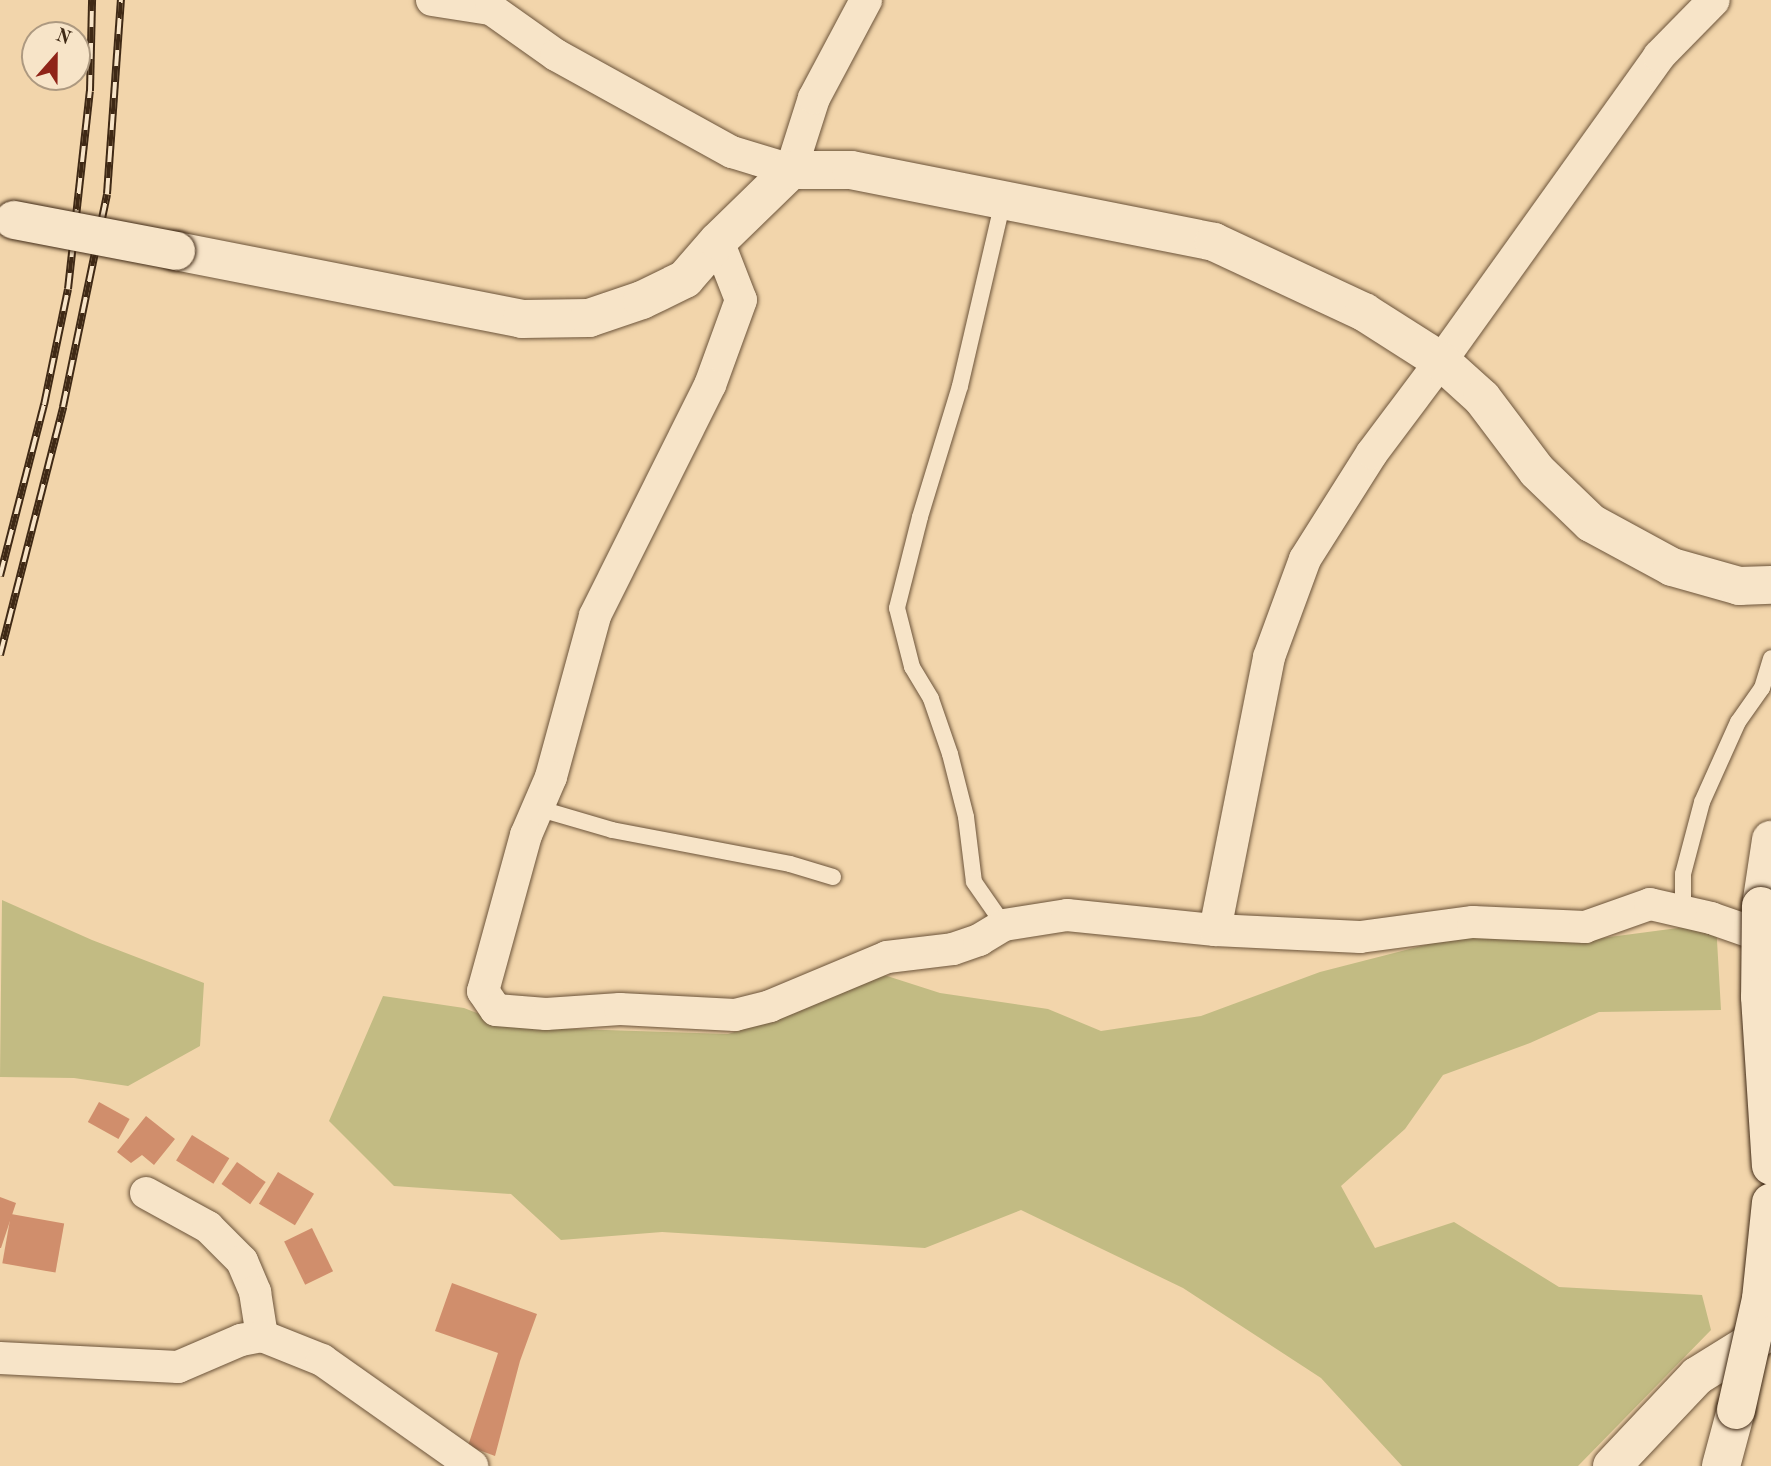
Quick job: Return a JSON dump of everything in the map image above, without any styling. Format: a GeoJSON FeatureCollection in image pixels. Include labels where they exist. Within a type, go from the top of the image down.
{"type":"FeatureCollection","features":[{"type":"Feature","properties":{"kind":"street"},"geometry":{"type":"LineString","coordinates":[[432,0],[495,4],[555,55],[732,152],[791,170],[851,170],[1214,242],[1364,312],[1441,361],[1482,398],[1537,471],[1591,523],[1672,567],[1740,586],[1771,585]]}},
{"type":"Feature","properties":{"kind":"street"},"geometry":{"type":"LineString","coordinates":[[7,219],[522,319],[589,318],[642,300],[685,279],[718,241],[791,170],[814,98],[866,0]]}},
{"type":"Feature","properties":{"kind":"street"},"geometry":{"type":"LineString","coordinates":[[1215,930],[1269,657],[1305,559],[1371,453],[1441,361],[1659,56],[1714,0]]}},
{"type":"Feature","properties":{"kind":"street"},"geometry":{"type":"LineString","coordinates":[[718,241],[741,300],[710,385],[595,616],[551,777],[526,835],[484,991],[496,1010],[546,1014],[620,1009],[735,1015],[770,1006],[887,957],[953,949],[979,940],[1004,925],[1067,915],[1215,930],[1360,937],[1473,922],[1585,927],[1650,904],[1766,922]]}},
{"type":"Feature","properties":{"kind":"street"},"geometry":{"type":"LineString","coordinates":[[1771,840],[1760,997],[1771,1166]]}},
{"type":"Feature","properties":{"kind":"street"},"geometry":{"type":"LineString","coordinates":[[146,1193],[208,1227],[243,1261],[255,1292],[262,1336]]}},
{"type":"Feature","properties":{"kind":"street"},"geometry":{"type":"LineString","coordinates":[[1721,1466],[1761,1299],[1771,1203]]}},
{"type":"Feature","properties":{"kind":"street"},"geometry":{"type":"LineString","coordinates":[[0,1358],[178,1367],[241,1340],[262,1336],[322,1360],[472,1466]]}},
{"type":"Feature","properties":{"kind":"street"},"geometry":{"type":"LineString","coordinates":[[1612,1466],[1697,1376],[1756,1339]]}},
{"type":"Feature","properties":{"kind":"lane"},"geometry":{"type":"LineString","coordinates":[[1003,201],[960,386],[920,517],[897,608],[912,667],[931,699],[950,754],[966,817],[974,882],[1004,925]]}},
{"type":"Feature","properties":{"kind":"lane"},"geometry":{"type":"LineString","coordinates":[[1683,910],[1683,874],[1702,802],[1738,722],[1762,688],[1771,658]]}},
{"type":"Feature","properties":{"kind":"lane"},"geometry":{"type":"LineString","coordinates":[[537,808],[612,830],[790,864],[834,877]]}},
{"type":"Feature","properties":{"kind":"shaded area"},"geometry":{"type":"Polygon","coordinates":[[[2,900],[92,940],[204,983],[200,1046],[128,1086],[74,1078],[0,1077],[2,900]]]}},
{"type":"Feature","properties":{"kind":"shaded area"},"geometry":{"type":"Polygon","coordinates":[[[1716,923],[1721,1010],[1599,1012],[1530,1043],[1443,1075],[1405,1129],[1341,1186],[1375,1248],[1454,1222],[1559,1287],[1702,1295],[1711,1330],[1578,1466],[1402,1466],[1321,1378],[1183,1288],[1021,1210],[925,1248],[662,1232],[561,1240],[511,1194],[394,1186],[329,1121],[383,996],[464,1008],[513,1027],[728,1034],[792,1014],[884,975],[940,993],[1048,1009],[1101,1031],[1201,1016],[1320,972],[1468,934],[1602,938],[1716,923]]]}},
{"type":"Feature","properties":{"kind":"building"},"geometry":{"type":"Polygon","coordinates":[[[99,1102],[130,1119],[118,1139],[88,1122],[99,1102]]]}},
{"type":"Feature","properties":{"kind":"building"},"geometry":{"type":"Polygon","coordinates":[[[146,1116],[175,1139],[154,1165],[142,1155],[131,1163],[117,1152],[146,1116]]]}},
{"type":"Feature","properties":{"kind":"building"},"geometry":{"type":"Polygon","coordinates":[[[192,1135],[229,1158],[213,1184],[176,1160],[192,1135]]]}},
{"type":"Feature","properties":{"kind":"building"},"geometry":{"type":"Polygon","coordinates":[[[237,1162],[266,1182],[250,1204],[222,1184],[237,1162]]]}},
{"type":"Feature","properties":{"kind":"building"},"geometry":{"type":"Polygon","coordinates":[[[278,1172],[314,1194],[295,1225],[259,1204],[278,1172]]]}},
{"type":"Feature","properties":{"kind":"building"},"geometry":{"type":"Polygon","coordinates":[[[0,1197],[16,1203],[1,1248],[0,1248],[0,1197]]]}},
{"type":"Feature","properties":{"kind":"building"},"geometry":{"type":"Polygon","coordinates":[[[11,1214],[64,1223],[55,1273],[2,1263],[11,1214]]]}},
{"type":"Feature","properties":{"kind":"building"},"geometry":{"type":"Polygon","coordinates":[[[312,1228],[333,1271],[305,1285],[284,1242],[312,1228]]]}},
{"type":"Feature","properties":{"kind":"building"},"geometry":{"type":"Polygon","coordinates":[[[452,1283],[537,1314],[520,1361],[495,1456],[468,1446],[498,1353],[435,1331],[452,1283]]]}},
{"type":"Feature","properties":{"kind":"railway"},"geometry":{"type":"LineString","coordinates":[[0,576],[44,405],[68,289],[90,91],[92,0]]}},
{"type":"Feature","properties":{"kind":"railway"},"geometry":{"type":"LineString","coordinates":[[0,655],[63,407],[107,194],[121,0]]}}]}
